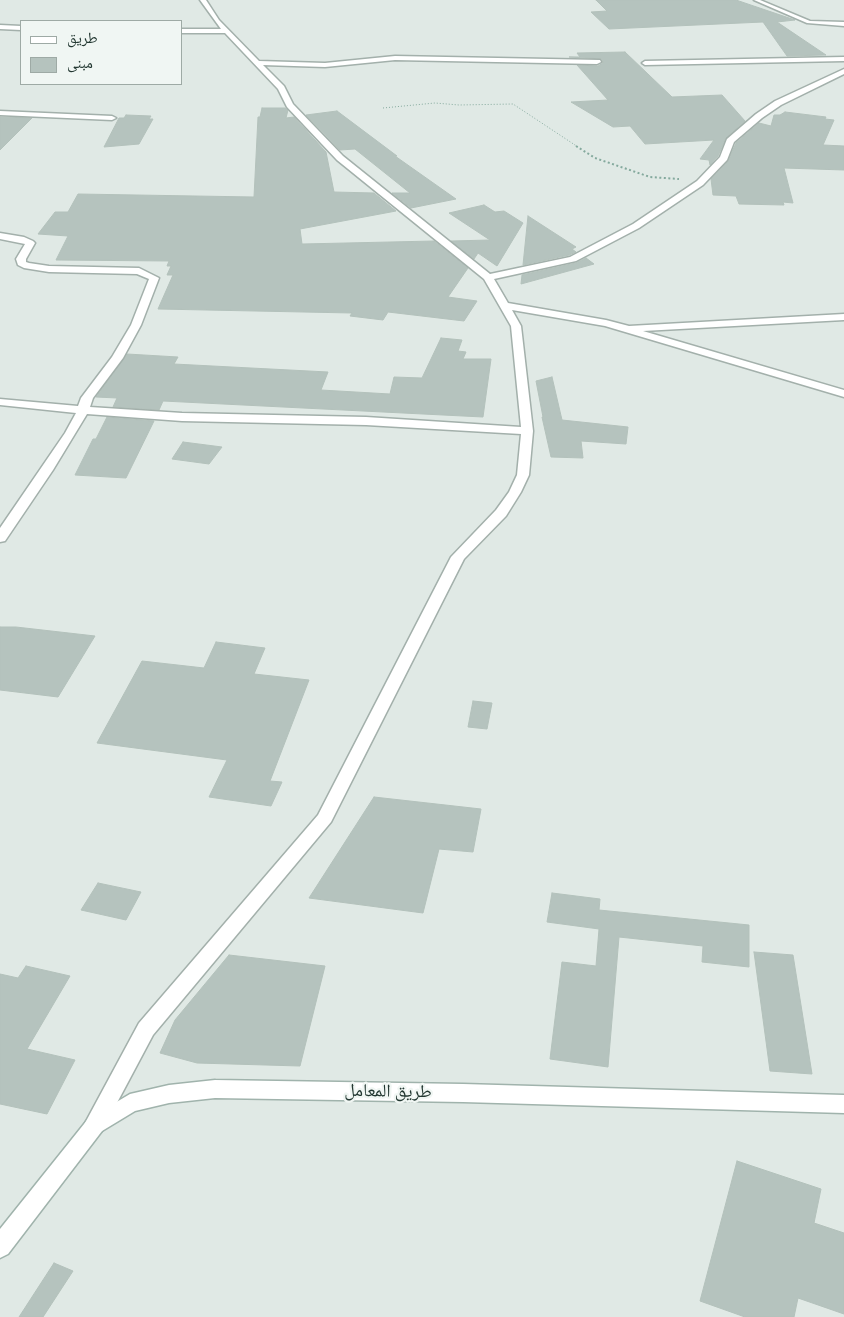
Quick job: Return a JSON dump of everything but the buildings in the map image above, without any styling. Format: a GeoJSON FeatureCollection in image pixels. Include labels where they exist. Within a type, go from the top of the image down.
{"type":"FeatureCollection","features":[{"type":"Feature","properties":{"kind":"street"},"geometry":{"type":"LineString","coordinates":[[95,1126],[146,1029],[325,818],[454,564],[472,541],[501,513],[516,492],[523,475],[527,431],[516,326],[488,277],[340,158],[290,106],[280,88],[226,31],[203,0]]}},
{"type":"Feature","properties":{"kind":"street"},"geometry":{"type":"LineString","coordinates":[[0,27],[20,28]]}},
{"type":"Feature","properties":{"kind":"street"},"geometry":{"type":"LineString","coordinates":[[182,30],[226,31]]}},
{"type":"Feature","properties":{"kind":"street"},"geometry":{"type":"LineString","coordinates":[[257,63],[324,66],[395,58],[597,62]]}},
{"type":"Feature","properties":{"kind":"street"},"geometry":{"type":"LineString","coordinates":[[488,277],[572,259],[636,226],[702,181],[724,158],[730,142],[759,116],[778,103],[844,71]]}},
{"type":"Feature","properties":{"kind":"street"},"geometry":{"type":"LineString","coordinates":[[0,113],[112,118]]}},
{"type":"Feature","properties":{"kind":"street"},"geometry":{"type":"LineString","coordinates":[[0,236],[24,240],[30,243],[21,259],[21,263],[27,266],[49,269],[139,271],[154,278],[150,297],[136,325],[116,358],[87,398],[83,410],[47,470],[0,538]]}},
{"type":"Feature","properties":{"kind":"street"},"geometry":{"type":"LineString","coordinates":[[506,306],[622,328],[844,394]]}},
{"type":"Feature","properties":{"kind":"street"},"geometry":{"type":"LineString","coordinates":[[622,328],[844,317]]}},
{"type":"Feature","properties":{"kind":"street"},"geometry":{"type":"LineString","coordinates":[[0,402],[182,417],[385,422],[480,426],[527,431]]}},
{"type":"Feature","properties":{"kind":"street","name":"طريق المعامل"},"geometry":{"type":"LineString","coordinates":[[0,1247],[95,1126],[130,1103],[169,1094],[215,1089],[463,1093],[844,1104]]}},
{"type":"Feature","properties":{"kind":"lane"},"geometry":{"type":"LineString","coordinates":[[756,0],[809,22],[844,24]]}},
{"type":"Feature","properties":{"kind":"lane"},"geometry":{"type":"LineString","coordinates":[[645,63],[844,59]]}},
{"type":"Feature","properties":{"kind":"path"},"geometry":{"type":"LineString","coordinates":[[383,108],[435,103],[459,105],[513,104],[595,158],[650,177],[702,181]]}}]}
